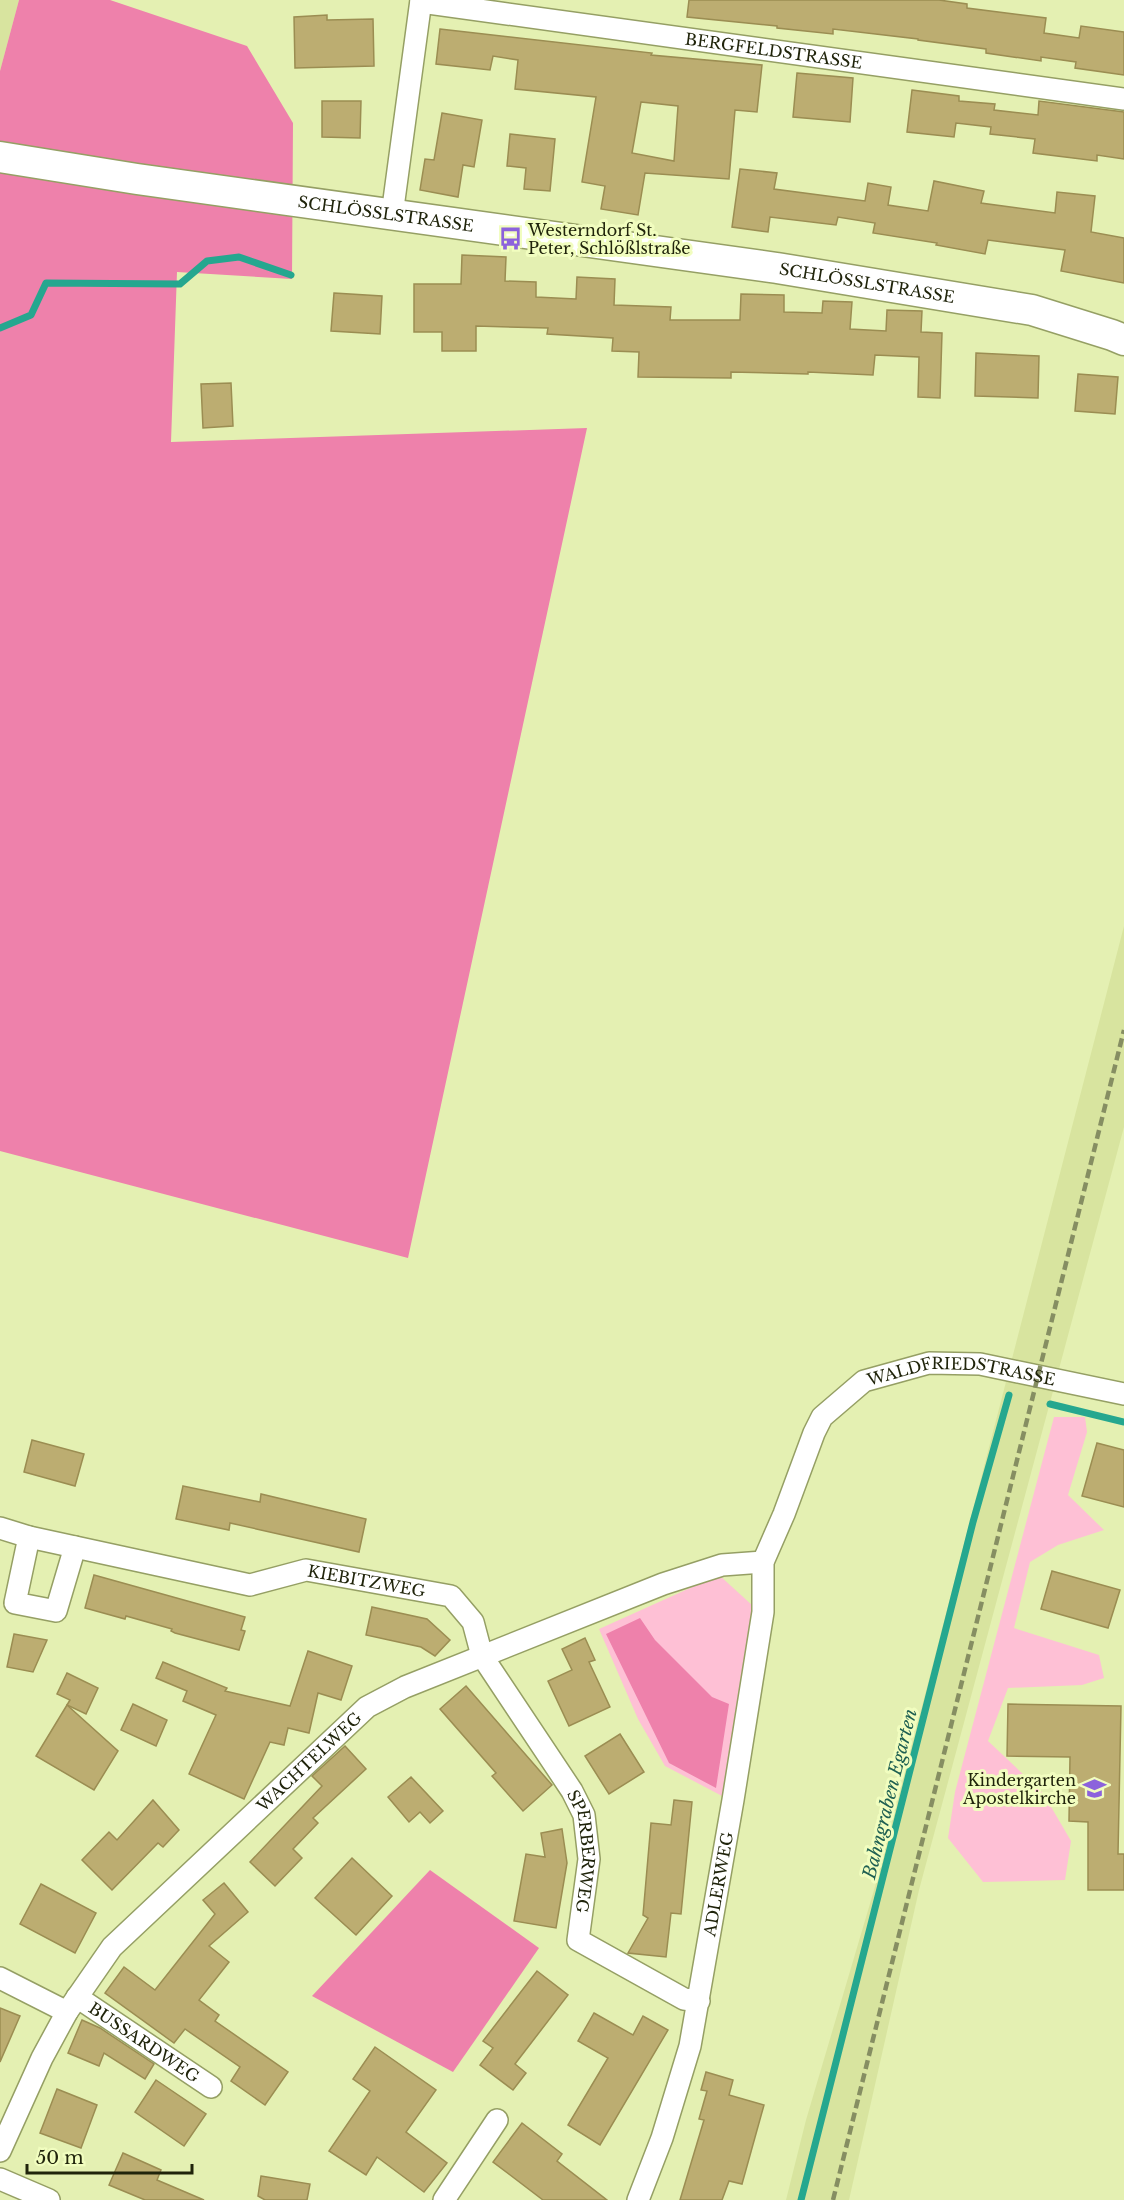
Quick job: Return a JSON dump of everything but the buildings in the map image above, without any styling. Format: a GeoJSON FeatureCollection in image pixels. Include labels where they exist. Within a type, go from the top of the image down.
{"type":"FeatureCollection","features":[{"type":"Feature","properties":{"kind":"street","name":"BERGFELDSTRASSE"},"geometry":{"type":"LineString","coordinates":[[421,1],[1124,99]]}},
{"type":"Feature","properties":{"kind":"street"},"geometry":{"type":"LineString","coordinates":[[392,215],[421,1]]}},
{"type":"Feature","properties":{"kind":"street","name":"SCHLÖSSLSTRASSE"},"geometry":{"type":"LineString","coordinates":[[0,157],[392,215],[777,268],[1032,310],[1124,340]]}},
{"type":"Feature","properties":{"kind":"street","name":"WALDFRIEDSTRASSE"},"geometry":{"type":"LineString","coordinates":[[763,1562],[822,1417],[864,1381],[929,1364],[980,1364],[1124,1394]]}},
{"type":"Feature","properties":{"kind":"street","name":"KIEBITZWEG"},"geometry":{"type":"LineString","coordinates":[[0,1528],[29,1537],[250,1585],[306,1570],[451,1596],[473,1622],[482,1656]]}},
{"type":"Feature","properties":{"kind":"street"},"geometry":{"type":"LineString","coordinates":[[29,1537],[15,1603],[56,1611],[75,1546]]}},
{"type":"Feature","properties":{"kind":"street","name":"WACHTELWEG"},"geometry":{"type":"LineString","coordinates":[[0,2151],[42,2058],[72,2004],[112,1947],[367,1707],[405,1687],[663,1584],[722,1565],[763,1562]]}},
{"type":"Feature","properties":{"kind":"street","name":"ADLERWEG"},"geometry":{"type":"LineString","coordinates":[[638,2200],[662,2138],[685,2067],[699,2001],[761,1623],[763,1562]]}},
{"type":"Feature","properties":{"kind":"street","name":"SPERBERWEG"},"geometry":{"type":"LineString","coordinates":[[482,1656],[572,1791],[584,1815],[589,1858],[578,1940],[684,1999],[699,2001]]}},
{"type":"Feature","properties":{"kind":"street","name":"BUSSARDWEG"},"geometry":{"type":"LineString","coordinates":[[0,1978],[72,2004],[212,2087]]}},
{"type":"Feature","properties":{"kind":"street"},"geometry":{"type":"LineString","coordinates":[[444,2200],[497,2120]]}},
{"type":"Feature","properties":{"kind":"street"},"geometry":{"type":"LineString","coordinates":[[0,2179],[49,2200]]}},
{"type":"Feature","properties":{"kind":"shaded area"},"geometry":{"type":"Polygon","coordinates":[[[0,0],[19,0],[0,71],[0,0]]]}},
{"type":"Feature","properties":{"kind":"shaded area"},"geometry":{"type":"Polygon","coordinates":[[[19,0],[110,0],[247,46],[293,123],[292,279],[177,272],[171,442],[587,428],[408,1258],[0,1151],[0,71],[19,0]]]}},
{"type":"Feature","properties":{"kind":"shaded area"},"geometry":{"type":"Polygon","coordinates":[[[1124,926],[1124,1127],[919,1890],[849,2200],[786,2200],[806,2120],[877,1880],[1124,926]]]}},
{"type":"Feature","properties":{"kind":"shaded area"},"geometry":{"type":"Polygon","coordinates":[[[1054,1417],[1085,1417],[1087,1432],[1068,1495],[1104,1530],[1058,1545],[1030,1562],[1014,1628],[1099,1655],[1104,1678],[1082,1685],[1008,1688],[988,1741],[1043,1793],[1071,1841],[1065,1880],[983,1882],[948,1838],[955,1792],[1054,1417]]]}},
{"type":"Feature","properties":{"kind":"shaded area"},"geometry":{"type":"Polygon","coordinates":[[[719,1575],[753,1606],[724,1797],[665,1766],[638,1719],[599,1629],[719,1575]]]}},
{"type":"Feature","properties":{"kind":"shaded area"},"geometry":{"type":"Polygon","coordinates":[[[640,1618],[655,1640],[712,1697],[729,1704],[716,1788],[669,1763],[606,1634],[640,1618]]]}},
{"type":"Feature","properties":{"kind":"shaded area"},"geometry":{"type":"Polygon","coordinates":[[[430,1870],[539,1948],[453,2072],[312,1996],[430,1870]]]}},
{"type":"Feature","properties":{"kind":"waterway"},"geometry":{"type":"LineString","coordinates":[[0,328],[31,315],[46,283],[180,284],[207,261],[239,257],[291,275]]}},
{"type":"Feature","properties":{"kind":"waterway","name":"Bahngraben Egarten"},"geometry":{"type":"LineString","coordinates":[[801,2200],[973,1522],[1009,1395]]}},
{"type":"Feature","properties":{"kind":"waterway"},"geometry":{"type":"LineString","coordinates":[[1050,1404],[1124,1422]]}},
{"type":"Feature","properties":{"kind":"railway"},"geometry":{"type":"LineString","coordinates":[[833,2200],[1124,1030]]}},
{"type":"Feature","properties":{"kind":"place","name":"Westerndorf St. Peter, Schlößlstraße"},"geometry":{"type":"Point","coordinates":[510,239]}},
{"type":"Feature","properties":{"kind":"place","name":"Kindergarten Apostelkirche"},"geometry":{"type":"Point","coordinates":[1094,1789]}}]}
